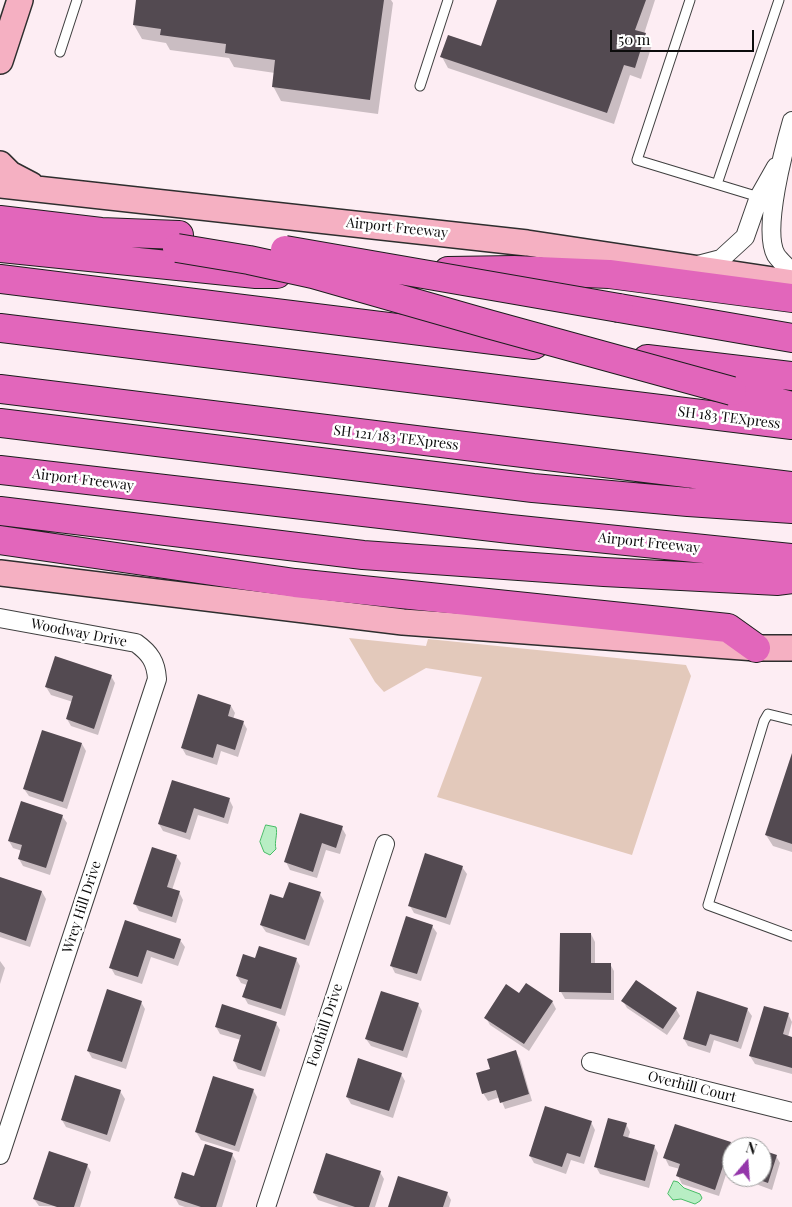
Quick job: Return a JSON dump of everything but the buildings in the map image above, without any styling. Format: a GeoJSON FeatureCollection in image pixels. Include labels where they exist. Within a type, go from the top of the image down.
{"type":"FeatureCollection","features":[{"type":"Feature","properties":{"kind":"highway"},"geometry":{"type":"LineString","coordinates":[[0,220],[347,260],[792,338]]}},
{"type":"Feature","properties":{"kind":"highway"},"geometry":{"type":"LineString","coordinates":[[178,241],[249,260],[313,274],[722,389],[792,406]]}},
{"type":"Feature","properties":{"kind":"highway"},"geometry":{"type":"LineString","coordinates":[[0,248],[256,274],[514,270],[609,274],[792,298]]}},
{"type":"Feature","properties":{"kind":"highway"},"geometry":{"type":"LineString","coordinates":[[0,279],[792,376]]}},
{"type":"Feature","properties":{"kind":"highway","name":"SH 183 TEXpress"},"geometry":{"type":"LineString","coordinates":[[0,328],[792,426]]}},
{"type":"Feature","properties":{"kind":"highway","name":"SH 121/183 TEXpress"},"geometry":{"type":"LineString","coordinates":[[0,389],[792,486]]}},
{"type":"Feature","properties":{"kind":"highway"},"geometry":{"type":"LineString","coordinates":[[0,424],[533,488],[688,502],[792,508]]}},
{"type":"Feature","properties":{"kind":"highway","name":"Airport Freeway"},"geometry":{"type":"LineString","coordinates":[[0,470],[510,529],[792,558]]}},
{"type":"Feature","properties":{"kind":"highway"},"geometry":{"type":"LineString","coordinates":[[0,511],[362,555],[604,572],[778,581],[792,580]]}},
{"type":"Feature","properties":{"kind":"highway"},"geometry":{"type":"LineString","coordinates":[[0,540],[295,583],[728,628],[756,648]]}},
{"type":"Feature","properties":{"kind":"main road"},"geometry":{"type":"LineString","coordinates":[[0,62],[20,0]]}},
{"type":"Feature","properties":{"kind":"main road"},"geometry":{"type":"LineString","coordinates":[[0,164],[10,174],[42,189]]}},
{"type":"Feature","properties":{"kind":"main road","name":"Airport Freeway"},"geometry":{"type":"LineString","coordinates":[[0,185],[518,242],[792,283]]}},
{"type":"Feature","properties":{"kind":"main road"},"geometry":{"type":"LineString","coordinates":[[0,573],[404,622],[756,648],[792,648]]}},
{"type":"Feature","properties":{"kind":"street"},"geometry":{"type":"LineString","coordinates":[[792,121],[786,162],[770,234],[776,255],[792,272]]}},
{"type":"Feature","properties":{"kind":"street"},"geometry":{"type":"LineString","coordinates":[[687,267],[721,259],[745,238],[759,197],[786,162]]}},
{"type":"Feature","properties":{"kind":"street","name":"Woodway Drive"},"geometry":{"type":"LineString","coordinates":[[0,618],[136,643],[152,658]]}},
{"type":"Feature","properties":{"kind":"street","name":"Wrey Hill Drive"},"geometry":{"type":"LineString","coordinates":[[0,1155],[154,690],[157,674],[152,658]]}},
{"type":"Feature","properties":{"kind":"street","name":"Foothill Drive"},"geometry":{"type":"LineString","coordinates":[[266,1207],[385,844]]}},
{"type":"Feature","properties":{"kind":"street","name":"Overhill Court"},"geometry":{"type":"LineString","coordinates":[[591,1062],[792,1112]]}},
{"type":"Feature","properties":{"kind":"lane"},"geometry":{"type":"LineString","coordinates":[[60,52],[77,0]]}},
{"type":"Feature","properties":{"kind":"lane"},"geometry":{"type":"LineString","coordinates":[[420,86],[448,0]]}},
{"type":"Feature","properties":{"kind":"lane"},"geometry":{"type":"LineString","coordinates":[[690,0],[637,160],[759,197]]}},
{"type":"Feature","properties":{"kind":"lane"},"geometry":{"type":"LineString","coordinates":[[717,184],[780,0]]}},
{"type":"Feature","properties":{"kind":"lane"},"geometry":{"type":"LineString","coordinates":[[792,720],[768,714],[764,721],[708,905],[792,936]]}},
{"type":"Feature","properties":{"kind":"shaded area"},"geometry":{"type":"Polygon","coordinates":[[[349,638],[426,646],[428,639],[686,665],[691,676],[632,855],[437,797],[482,677],[426,668],[384,692],[375,682],[349,638]]]}},
{"type":"Feature","properties":{"kind":"shaded area"},"geometry":{"type":"Polygon","coordinates":[[[266,825],[276,827],[276,849],[270,855],[264,852],[260,842],[266,825]]]}},
{"type":"Feature","properties":{"kind":"shaded area"},"geometry":{"type":"Polygon","coordinates":[[[674,1181],[684,1188],[700,1194],[702,1198],[700,1201],[695,1204],[681,1199],[673,1200],[668,1194],[674,1181]]]}}]}
